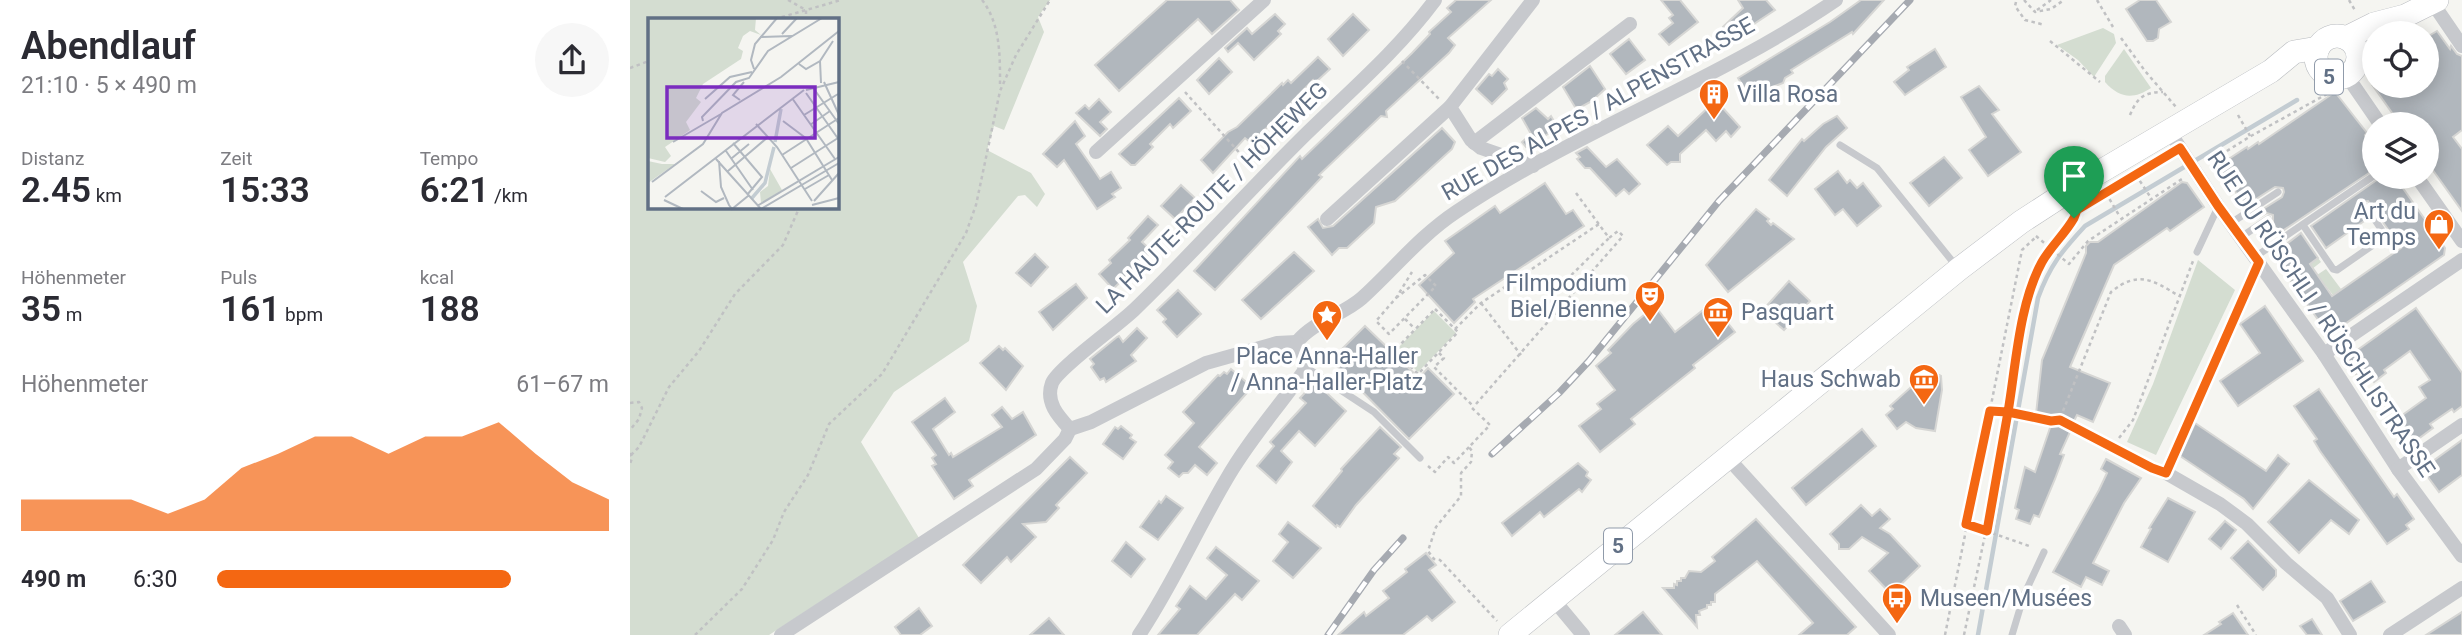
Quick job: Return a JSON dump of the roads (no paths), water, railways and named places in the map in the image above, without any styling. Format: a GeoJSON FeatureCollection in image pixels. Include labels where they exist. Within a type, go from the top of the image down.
{"type":"FeatureCollection","features":[{"type":"Feature","properties":{"kind":"main road","name":"5"},"geometry":{"type":"LineString","coordinates":[[1505,629],[1553,599],[1959,269],[2048,203],[2271,71],[2294,52],[2319,58],[2329,77],[2347,76],[2356,68],[2360,47],[2374,24],[2405,16],[2435,1]]}},
{"type":"Feature","properties":{"kind":"main road","name":"5"},"geometry":{"type":"LineString","coordinates":[[2401,21],[2405,16]]}},
{"type":"Feature","properties":{"kind":"main road","name":"5"},"geometry":{"type":"LineString","coordinates":[[2319,58],[2328,38],[2334,36],[2360,47]]}},
{"type":"Feature","properties":{"kind":"street"},"geometry":{"type":"LineString","coordinates":[[1096,152],[1264,0]]}},
{"type":"Feature","properties":{"kind":"street","name":"LA HAUTE-ROUTE / HÖHEWEG"},"geometry":{"type":"LineString","coordinates":[[1070,429],[1052,405],[1051,391],[1055,377],[1133,311],[1306,134],[1393,52],[1435,0]]}},
{"type":"Feature","properties":{"kind":"street"},"geometry":{"type":"LineString","coordinates":[[1327,219],[1450,107],[1533,0]]}},
{"type":"Feature","properties":{"kind":"street","name":"RUE DES ALPES / ALPENSTRASSE"},"geometry":{"type":"LineString","coordinates":[[1297,342],[1305,332],[1360,300],[1411,248],[1453,213],[1533,166],[1723,67],[1836,0]]}},
{"type":"Feature","properties":{"kind":"street"},"geometry":{"type":"LineString","coordinates":[[2435,1],[2462,46]]}},
{"type":"Feature","properties":{"kind":"street"},"geometry":{"type":"LineString","coordinates":[[1474,143],[1630,24]]}},
{"type":"Feature","properties":{"kind":"street"},"geometry":{"type":"LineString","coordinates":[[2347,76],[2372,112]]}},
{"type":"Feature","properties":{"kind":"street"},"geometry":{"type":"LineString","coordinates":[[1450,107],[1474,143],[1488,151],[1533,166]]}},
{"type":"Feature","properties":{"kind":"street","name":"RUE DU RÜSCHLI / RÜSCHLISTRASSE"},"geometry":{"type":"LineString","coordinates":[[2169,131],[2218,206],[2324,354],[2398,469],[2462,556]]}},
{"type":"Feature","properties":{"kind":"street"},"geometry":{"type":"LineString","coordinates":[[2425,189],[2462,241]]}},
{"type":"Feature","properties":{"kind":"street"},"geometry":{"type":"LineString","coordinates":[[2324,354],[2462,260]]}},
{"type":"Feature","properties":{"kind":"street"},"geometry":{"type":"LineString","coordinates":[[781,635],[1036,469],[1065,439],[1070,429],[1091,422],[1206,363],[1277,342],[1297,342],[1305,360],[1300,376],[1252,438],[1232,469],[1159,606],[1139,635]]}},
{"type":"Feature","properties":{"kind":"street"},"geometry":{"type":"LineString","coordinates":[[2398,469],[2462,425]]}},
{"type":"Feature","properties":{"kind":"street"},"geometry":{"type":"LineString","coordinates":[[1727,457],[1879,632]]}},
{"type":"Feature","properties":{"kind":"street"},"geometry":{"type":"LineString","coordinates":[[2166,473],[2220,504],[2247,524],[2326,598],[2350,635]]}},
{"type":"Feature","properties":{"kind":"street"},"geometry":{"type":"LineString","coordinates":[[2390,635],[2462,588]]}},
{"type":"Feature","properties":{"kind":"street"},"geometry":{"type":"LineString","coordinates":[[1553,599],[1583,635]]}},
{"type":"Feature","properties":{"kind":"lane"},"geometry":{"type":"LineString","coordinates":[[1840,145],[1877,168],[1959,269]]}},
{"type":"Feature","properties":{"kind":"lane"},"geometry":{"type":"LineString","coordinates":[[2060,420],[2166,473],[2257,259],[2303,225],[2362,187]]}},
{"type":"Feature","properties":{"kind":"lane"},"geometry":{"type":"LineString","coordinates":[[2231,223],[2278,192]]}},
{"type":"Feature","properties":{"kind":"lane"},"geometry":{"type":"LineString","coordinates":[[2197,251],[2218,206]]}},
{"type":"Feature","properties":{"kind":"lane"},"geometry":{"type":"LineString","coordinates":[[2303,225],[2333,269],[2337,270],[2386,236],[2366,208]]}},
{"type":"Feature","properties":{"kind":"lane"},"geometry":{"type":"LineString","coordinates":[[2241,237],[2268,219]]}},
{"type":"Feature","properties":{"kind":"lane"},"geometry":{"type":"LineString","coordinates":[[1304,366],[1374,412],[1420,458]]}},
{"type":"Feature","properties":{"kind":"lane"},"geometry":{"type":"LineString","coordinates":[[2012,635],[2024,595],[2044,552]]}},
{"type":"Feature","properties":{"kind":"waterway"},"geometry":{"type":"LineString","coordinates":[[1978,635],[2038,298],[2052,267],[2085,226],[2297,100]]}},
{"type":"Feature","properties":{"kind":"railway"},"geometry":{"type":"LineString","coordinates":[[1492,454],[1559,393],[1589,361],[1719,201],[1910,0]]}},
{"type":"Feature","properties":{"kind":"railway"},"geometry":{"type":"LineString","coordinates":[[1328,635],[1374,570],[1403,538]]}},
{"type":"Feature","properties":{"kind":"place","name":"Villa Rosa"},"geometry":{"type":"Point","coordinates":[1714,121]}},
{"type":"Feature","properties":{"kind":"place","name":"Art du Temps"},"geometry":{"type":"Point","coordinates":[2439,251]}},
{"type":"Feature","properties":{"kind":"place","name":"Filmpodium Biel/Bienne"},"geometry":{"type":"Point","coordinates":[1650,323]}},
{"type":"Feature","properties":{"kind":"place","name":"Pasquart"},"geometry":{"type":"Point","coordinates":[1718,339]}},
{"type":"Feature","properties":{"kind":"place","name":"Place Anna-Haller / Anna-Haller-Platz"},"geometry":{"type":"Point","coordinates":[1327,342]}},
{"type":"Feature","properties":{"kind":"place","name":"Haus Schwab"},"geometry":{"type":"Point","coordinates":[1924,406]}},
{"type":"Feature","properties":{"kind":"place","name":"Museen/Musées"},"geometry":{"type":"Point","coordinates":[1897,625]}}]}
